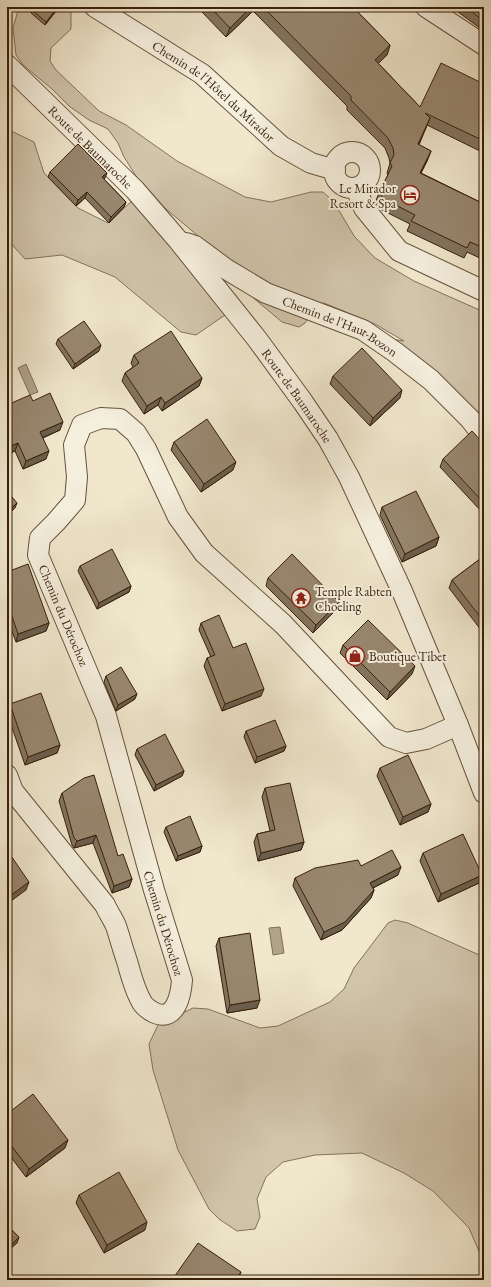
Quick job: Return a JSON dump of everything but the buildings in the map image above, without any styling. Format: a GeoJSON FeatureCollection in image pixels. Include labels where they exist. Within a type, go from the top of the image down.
{"type":"FeatureCollection","features":[{"type":"Feature","properties":{"kind":"street","name":"Chemin de l'Hôtel du Mirador"},"geometry":{"type":"LineString","coordinates":[[95,7],[202,74],[281,146],[311,163],[335,170]]}},
{"type":"Feature","properties":{"kind":"street"},"geometry":{"type":"LineString","coordinates":[[426,7],[484,45]]}},
{"type":"Feature","properties":{"kind":"street","name":"Route de Baumaroche"},"geometry":{"type":"LineString","coordinates":[[7,65],[135,190],[178,240],[257,339],[328,438],[349,477],[402,591],[458,725],[484,793]]}},
{"type":"Feature","properties":{"kind":"street"},"geometry":{"type":"LineString","coordinates":[[7,80],[30,89]]}},
{"type":"Feature","properties":{"kind":"street"},"geometry":{"type":"LineString","coordinates":[[348,153],[354,153],[364,157],[370,167],[368,178],[361,186],[356,188],[350,188],[341,184],[335,176],[335,170],[338,159],[348,153]]}},
{"type":"Feature","properties":{"kind":"street"},"geometry":{"type":"LineString","coordinates":[[356,188],[364,208],[399,250],[484,291]]}},
{"type":"Feature","properties":{"kind":"street","name":"Chemin de l'Haut-Bozon"},"geometry":{"type":"LineString","coordinates":[[178,240],[195,246],[226,269],[266,293],[363,330],[431,380],[470,419],[484,436]]}},
{"type":"Feature","properties":{"kind":"street","name":"Chemin du Dérochoz"},"geometry":{"type":"LineString","coordinates":[[7,775],[13,791],[105,905],[116,926],[135,988],[143,1005],[158,1014],[168,1014],[175,1009],[181,990],[182,980],[154,890],[106,716],[38,555],[40,538],[56,522],[74,500],[78,477],[74,445],[82,425],[102,418],[120,419],[136,433],[146,449],[178,517],[204,553],[283,624],[389,737],[406,743],[426,740],[458,725]]}},
{"type":"Feature","properties":{"kind":"shaded area"},"geometry":{"type":"Polygon","coordinates":[[[19,7],[68,7],[71,12],[71,29],[51,48],[50,61],[56,70],[99,111],[126,125],[177,161],[245,197],[271,202],[311,192],[323,192],[334,202],[354,236],[375,258],[414,281],[484,312],[484,445],[426,384],[362,335],[404,341],[375,324],[324,303],[317,304],[305,323],[299,327],[282,322],[232,280],[197,235],[166,209],[136,176],[124,157],[118,143],[108,129],[89,120],[69,106],[52,89],[23,65],[16,55],[13,28],[19,7]]]}},
{"type":"Feature","properties":{"kind":"shaded area"},"geometry":{"type":"Polygon","coordinates":[[[7,129],[34,142],[44,173],[78,208],[108,223],[134,199],[225,315],[196,335],[181,332],[115,277],[62,255],[25,259],[7,239],[7,129]]]}},
{"type":"Feature","properties":{"kind":"shaded area"},"geometry":{"type":"Polygon","coordinates":[[[26,364],[38,392],[30,395],[18,368],[26,364]]]}},
{"type":"Feature","properties":{"kind":"shaded area"},"geometry":{"type":"Polygon","coordinates":[[[395,920],[408,923],[477,954],[484,955],[484,1259],[481,1256],[469,1228],[433,1191],[404,1173],[362,1153],[315,1155],[283,1162],[266,1177],[257,1199],[260,1217],[255,1229],[237,1231],[219,1219],[209,1209],[178,1150],[153,1070],[149,1044],[158,1025],[193,1008],[208,1009],[260,1028],[278,1026],[330,1002],[344,989],[354,968],[388,923],[395,920]]]}},
{"type":"Feature","properties":{"kind":"shaded area"},"geometry":{"type":"Polygon","coordinates":[[[280,927],[284,953],[273,955],[269,928],[280,927]]]}},
{"type":"Feature","properties":{"kind":"place","name":"Le Mirador Resort & Spa"},"geometry":{"type":"Point","coordinates":[410,195]}},
{"type":"Feature","properties":{"kind":"place","name":"Temple Rabten Choeling"},"geometry":{"type":"Point","coordinates":[301,598]}},
{"type":"Feature","properties":{"kind":"place","name":"Boutique Tibet"},"geometry":{"type":"Point","coordinates":[355,656]}}]}
